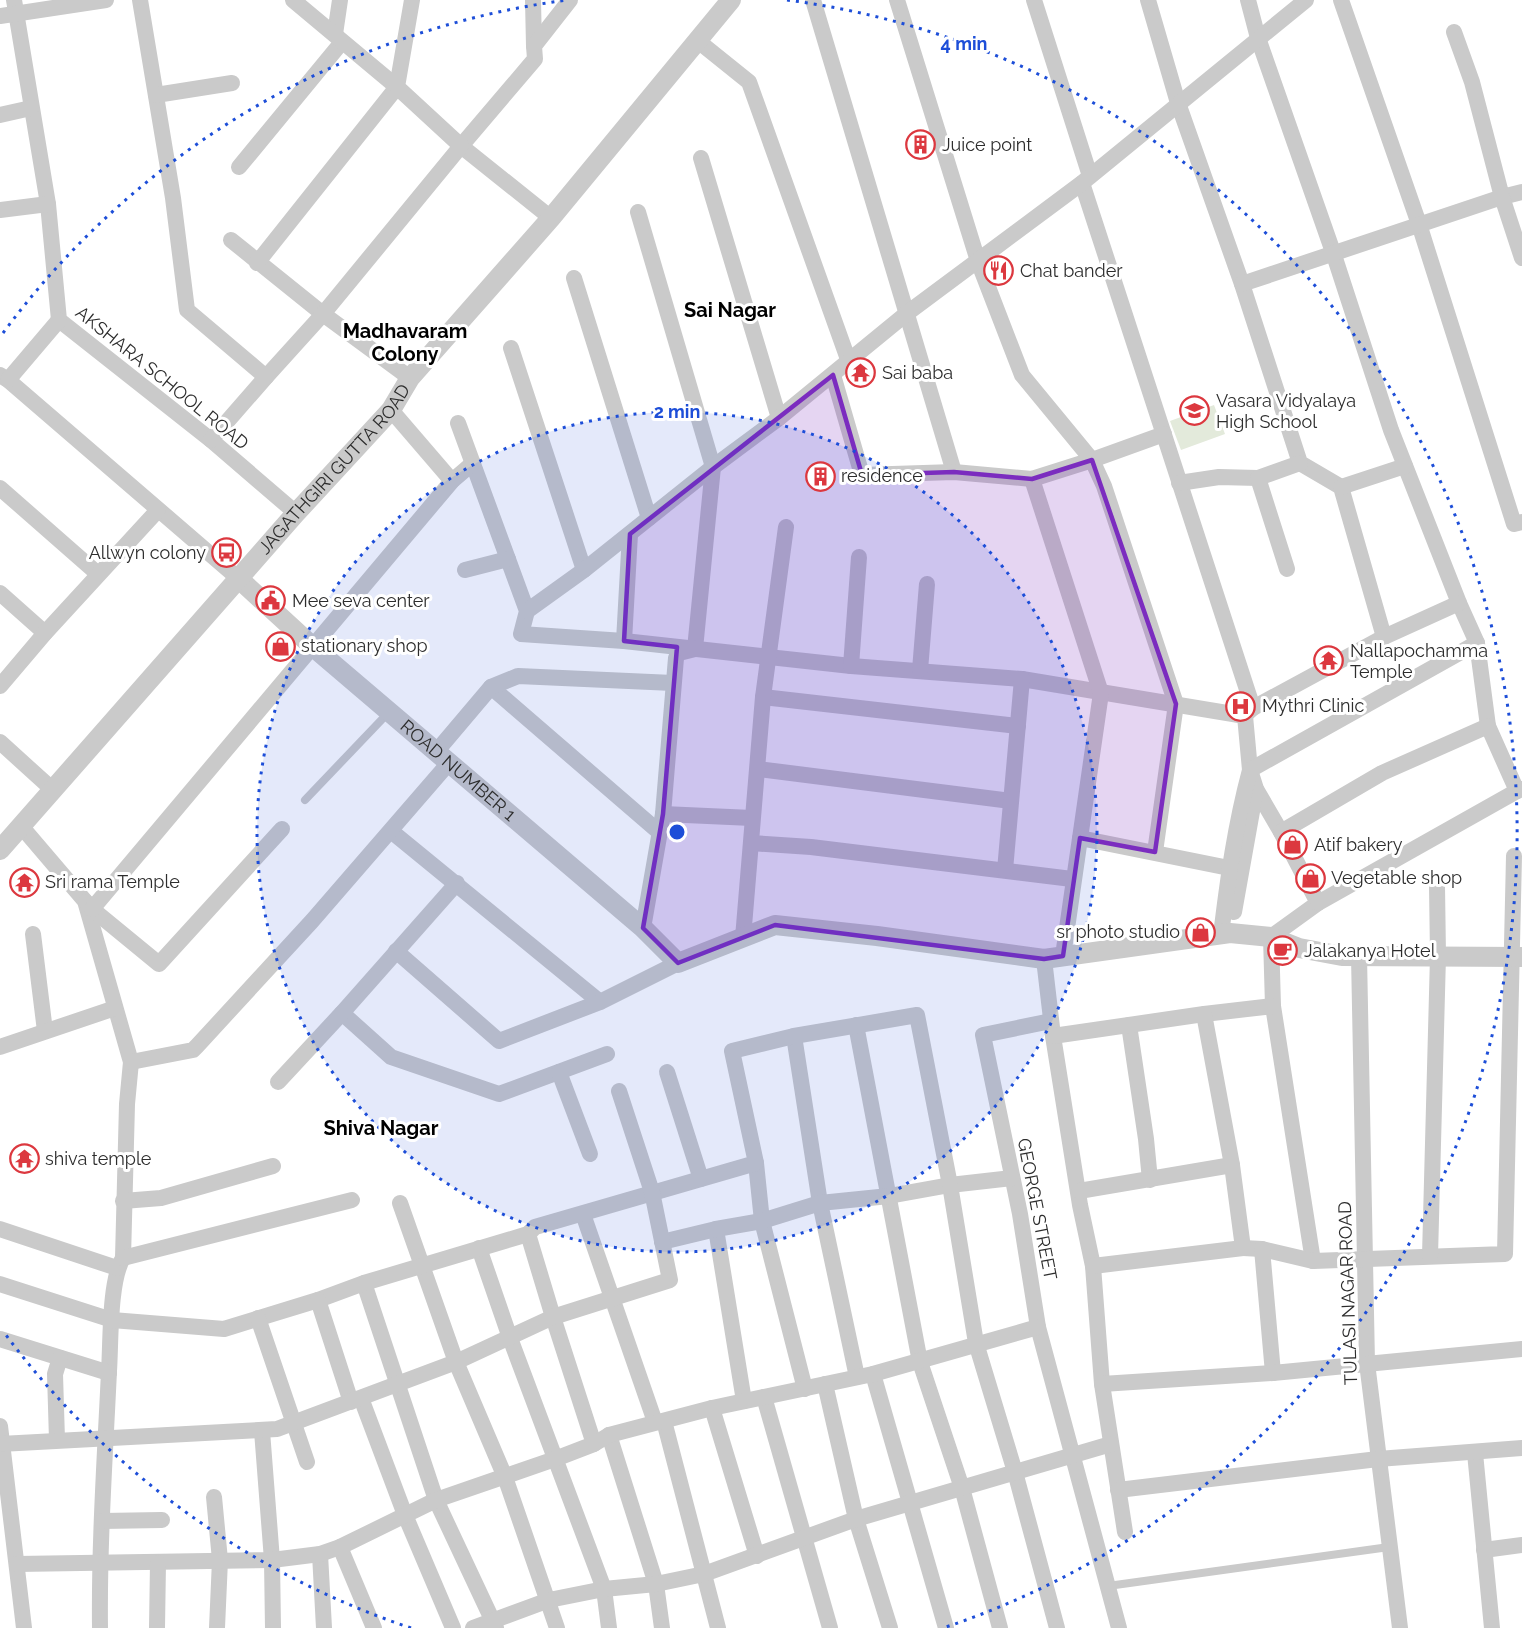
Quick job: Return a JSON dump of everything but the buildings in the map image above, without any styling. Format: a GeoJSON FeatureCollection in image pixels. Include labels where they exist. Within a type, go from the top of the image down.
{"type":"FeatureCollection","features":[{"type":"Feature","properties":{"kind":"street"},"geometry":{"type":"LineString","coordinates":[[10,10],[106,0]]}},
{"type":"Feature","properties":{"kind":"street"},"geometry":{"type":"LineString","coordinates":[[140,0],[173,198],[187,310],[266,377]]}},
{"type":"Feature","properties":{"kind":"street"},"geometry":{"type":"LineString","coordinates":[[293,0],[397,87],[460,146],[551,218]]}},
{"type":"Feature","properties":{"kind":"street"},"geometry":{"type":"LineString","coordinates":[[240,167],[338,38],[340,0]]}},
{"type":"Feature","properties":{"kind":"street"},"geometry":{"type":"LineString","coordinates":[[257,262],[397,87],[412,0]]}},
{"type":"Feature","properties":{"kind":"street"},"geometry":{"type":"LineString","coordinates":[[211,440],[323,314],[460,146],[535,59],[533,0]]}},
{"type":"Feature","properties":{"kind":"street"},"geometry":{"type":"LineString","coordinates":[[534,46],[570,0]]}},
{"type":"Feature","properties":{"kind":"street","name":"JAGATHGIRI GUTTA ROAD"},"geometry":{"type":"LineString","coordinates":[[0,850],[296,513],[391,410],[410,378],[551,218],[730,0]]}},
{"type":"Feature","properties":{"kind":"street"},"geometry":{"type":"LineString","coordinates":[[813,0],[954,472]]}},
{"type":"Feature","properties":{"kind":"street"},"geometry":{"type":"LineString","coordinates":[[897,0],[978,261],[1022,375],[1092,460],[1108,497],[1176,704],[1155,852]]}},
{"type":"Feature","properties":{"kind":"street"},"geometry":{"type":"LineString","coordinates":[[1034,0],[1086,179],[1249,712],[1250,770],[1237,817],[1229,868],[1226,934]]}},
{"type":"Feature","properties":{"kind":"street"},"geometry":{"type":"LineString","coordinates":[[1148,0],[1178,104],[1242,284],[1300,464],[1341,487],[1384,637]]}},
{"type":"Feature","properties":{"kind":"street"},"geometry":{"type":"LineString","coordinates":[[1248,0],[1258,38],[1333,252],[1391,430],[1477,643],[1488,726],[1520,790],[1318,903],[1271,937]]}},
{"type":"Feature","properties":{"kind":"street"},"geometry":{"type":"LineString","coordinates":[[527,611],[630,534],[849,362],[906,314],[1086,179],[1306,0]]}},
{"type":"Feature","properties":{"kind":"street"},"geometry":{"type":"LineString","coordinates":[[1341,0],[1466,366],[1514,524],[1522,522]]}},
{"type":"Feature","properties":{"kind":"street","name":"AKSHARA SCHOOL ROAD"},"geometry":{"type":"LineString","coordinates":[[10,10],[48,204],[59,320],[211,440],[296,513]]}},
{"type":"Feature","properties":{"kind":"street"},"geometry":{"type":"LineString","coordinates":[[1454,32],[1472,82],[1502,197],[1522,258]]}},
{"type":"Feature","properties":{"kind":"street"},"geometry":{"type":"LineString","coordinates":[[698,41],[749,82],[849,362]]}},
{"type":"Feature","properties":{"kind":"street"},"geometry":{"type":"LineString","coordinates":[[156,95],[232,83]]}},
{"type":"Feature","properties":{"kind":"street"},"geometry":{"type":"LineString","coordinates":[[0,115],[31,108]]}},
{"type":"Feature","properties":{"kind":"street"},"geometry":{"type":"LineString","coordinates":[[701,158],[778,418]]}},
{"type":"Feature","properties":{"kind":"street"},"geometry":{"type":"LineString","coordinates":[[1242,284],[1333,252],[1522,192]]}},
{"type":"Feature","properties":{"kind":"street"},"geometry":{"type":"LineString","coordinates":[[0,210],[48,204]]}},
{"type":"Feature","properties":{"kind":"street"},"geometry":{"type":"LineString","coordinates":[[638,212],[714,467],[695,649]]}},
{"type":"Feature","properties":{"kind":"street"},"geometry":{"type":"LineString","coordinates":[[231,240],[323,314],[410,378]]}},
{"type":"Feature","properties":{"kind":"street"},"geometry":{"type":"LineString","coordinates":[[574,278],[649,518]]}},
{"type":"Feature","properties":{"kind":"street"},"geometry":{"type":"LineString","coordinates":[[59,320],[4,378],[239,579]]}},
{"type":"Feature","properties":{"kind":"street"},"geometry":{"type":"LineString","coordinates":[[512,348],[584,570]]}},
{"type":"Feature","properties":{"kind":"street"},"geometry":{"type":"LineString","coordinates":[[832,375],[862,475],[954,472],[1032,478],[1092,460],[1164,434]]}},
{"type":"Feature","properties":{"kind":"street"},"geometry":{"type":"LineString","coordinates":[[391,410],[452,481]]}},
{"type":"Feature","properties":{"kind":"street"},"geometry":{"type":"LineString","coordinates":[[458,423],[527,611],[521,634],[624,641],[851,666],[1022,679],[1176,704],[1249,712],[1384,637],[1459,603]]}},
{"type":"Feature","properties":{"kind":"street"},"geometry":{"type":"LineString","coordinates":[[88,905],[452,481],[473,463]]}},
{"type":"Feature","properties":{"kind":"street"},"geometry":{"type":"LineString","coordinates":[[1179,483],[1219,477],[1258,478],[1300,464]]}},
{"type":"Feature","properties":{"kind":"street"},"geometry":{"type":"LineString","coordinates":[[1341,487],[1405,466]]}},
{"type":"Feature","properties":{"kind":"street"},"geometry":{"type":"LineString","coordinates":[[1032,478],[1101,693],[1080,838],[1053,958],[1052,1029],[1094,1266],[1102,1384],[1125,1532]]}},
{"type":"Feature","properties":{"kind":"street"},"geometry":{"type":"LineString","coordinates":[[1258,478],[1287,569]]}},
{"type":"Feature","properties":{"kind":"street"},"geometry":{"type":"LineString","coordinates":[[0,488],[98,574]]}},
{"type":"Feature","properties":{"kind":"street"},"geometry":{"type":"LineString","coordinates":[[0,686],[45,633],[158,510]]}},
{"type":"Feature","properties":{"kind":"street"},"geometry":{"type":"LineString","coordinates":[[743,938],[763,697],[786,527]]}},
{"type":"Feature","properties":{"kind":"street"},"geometry":{"type":"LineString","coordinates":[[624,641],[630,534]]}},
{"type":"Feature","properties":{"kind":"street"},"geometry":{"type":"LineString","coordinates":[[851,666],[859,557]]}},
{"type":"Feature","properties":{"kind":"street"},"geometry":{"type":"LineString","coordinates":[[465,570],[508,559]]}},
{"type":"Feature","properties":{"kind":"street","name":"ROAD NUMBER 1"},"geometry":{"type":"LineString","coordinates":[[239,579],[312,646],[643,928],[678,963]]}},
{"type":"Feature","properties":{"kind":"street"},"geometry":{"type":"LineString","coordinates":[[920,670],[927,584]]}},
{"type":"Feature","properties":{"kind":"street"},"geometry":{"type":"LineString","coordinates":[[0,592],[45,633]]}},
{"type":"Feature","properties":{"kind":"street"},"geometry":{"type":"LineString","coordinates":[[1250,770],[1477,643]]}},
{"type":"Feature","properties":{"kind":"street"},"geometry":{"type":"LineString","coordinates":[[643,928],[663,814],[676,658],[679,653],[695,649]]}},
{"type":"Feature","properties":{"kind":"street"},"geometry":{"type":"LineString","coordinates":[[130,1062],[193,1050],[391,831],[491,687],[518,676],[673,684]]}},
{"type":"Feature","properties":{"kind":"street"},"geometry":{"type":"LineString","coordinates":[[1005,870],[1022,679]]}},
{"type":"Feature","properties":{"kind":"street"},"geometry":{"type":"LineString","coordinates":[[491,687],[659,832]]}},
{"type":"Feature","properties":{"kind":"street"},"geometry":{"type":"LineString","coordinates":[[763,697],[1018,726]]}},
{"type":"Feature","properties":{"kind":"street"},"geometry":{"type":"LineString","coordinates":[[1281,832],[1382,773],[1488,726]]}},
{"type":"Feature","properties":{"kind":"street"},"geometry":{"type":"LineString","coordinates":[[0,742],[53,790]]}},
{"type":"Feature","properties":{"kind":"street"},"geometry":{"type":"LineString","coordinates":[[758,770],[1011,801]]}},
{"type":"Feature","properties":{"kind":"street"},"geometry":{"type":"LineString","coordinates":[[1250,770],[1256,789],[1318,903]]}},
{"type":"Feature","properties":{"kind":"street"},"geometry":{"type":"LineString","coordinates":[[1226,934],[1256,789]]}},
{"type":"Feature","properties":{"kind":"street"},"geometry":{"type":"LineString","coordinates":[[663,814],[752,818]]}},
{"type":"Feature","properties":{"kind":"street"},"geometry":{"type":"LineString","coordinates":[[21,826],[88,905],[159,964],[282,829]]}},
{"type":"Feature","properties":{"kind":"street"},"geometry":{"type":"LineString","coordinates":[[391,831],[600,1002]]}},
{"type":"Feature","properties":{"kind":"street"},"geometry":{"type":"LineString","coordinates":[[1080,838],[1229,868]]}},
{"type":"Feature","properties":{"kind":"street"},"geometry":{"type":"LineString","coordinates":[[751,843],[811,847],[1072,879]]}},
{"type":"Feature","properties":{"kind":"street"},"geometry":{"type":"LineString","coordinates":[[1094,1266],[1242,1248],[1313,1260],[1505,1254],[1517,957],[1514,856]]}},
{"type":"Feature","properties":{"kind":"street"},"geometry":{"type":"LineString","coordinates":[[278,1082],[457,883]]}},
{"type":"Feature","properties":{"kind":"street"},"geometry":{"type":"LineString","coordinates":[[1430,1256],[1438,956],[1437,885]]}},
{"type":"Feature","properties":{"kind":"street"},"geometry":{"type":"LineString","coordinates":[[88,905],[130,1062],[120,1263],[112,1320],[109,1373],[99,1562],[100,1628]]}},
{"type":"Feature","properties":{"kind":"street"},"geometry":{"type":"LineString","coordinates":[[396,951],[499,1041],[600,1002],[678,963],[775,925],[1053,958],[1226,934],[1271,937],[1299,948],[1342,956],[1517,957]]}},
{"type":"Feature","properties":{"kind":"street"},"geometry":{"type":"LineString","coordinates":[[33,934],[45,1031]]}},
{"type":"Feature","properties":{"kind":"street"},"geometry":{"type":"LineString","coordinates":[[1271,937],[1273,1006],[1313,1260]]}},
{"type":"Feature","properties":{"kind":"street","name":"TULASI NAGAR ROAD"},"geometry":{"type":"LineString","coordinates":[[1359,956],[1367,1363],[1400,1628]]}},
{"type":"Feature","properties":{"kind":"street"},"geometry":{"type":"LineString","coordinates":[[1052,1029],[1129,1024],[1273,1006]]}},
{"type":"Feature","properties":{"kind":"street"},"geometry":{"type":"LineString","coordinates":[[0,1047],[116,1008]]}},
{"type":"Feature","properties":{"kind":"street"},"geometry":{"type":"LineString","coordinates":[[342,1013],[391,1057],[499,1094],[607,1054]]}},
{"type":"Feature","properties":{"kind":"street"},"geometry":{"type":"LineString","coordinates":[[1204,1014],[1232,1165],[1242,1248]]}},
{"type":"Feature","properties":{"kind":"street"},"geometry":{"type":"LineString","coordinates":[[805,1389],[762,1221],[756,1163],[732,1051],[794,1036],[917,1016],[950,1185],[976,1343],[1015,1472],[1057,1628]]}},
{"type":"Feature","properties":{"kind":"street"},"geometry":{"type":"LineString","coordinates":[[1129,1024],[1150,1180]]}},
{"type":"Feature","properties":{"kind":"street"},"geometry":{"type":"LineString","coordinates":[[856,1025],[920,1362],[962,1488],[1000,1628]]}},
{"type":"Feature","properties":{"kind":"street","name":"GEORGE STREET"},"geometry":{"type":"LineString","coordinates":[[1052,1029],[983,1035],[1020,1214],[1038,1327],[1119,1628]]}},
{"type":"Feature","properties":{"kind":"street"},"geometry":{"type":"LineString","coordinates":[[794,1036],[820,1203],[865,1376],[910,1502],[946,1628]]}},
{"type":"Feature","properties":{"kind":"street"},"geometry":{"type":"LineString","coordinates":[[559,1072],[590,1154]]}},
{"type":"Feature","properties":{"kind":"street"},"geometry":{"type":"LineString","coordinates":[[667,1072],[701,1179]]}},
{"type":"Feature","properties":{"kind":"street"},"geometry":{"type":"LineString","coordinates":[[1,1444],[277,1429],[456,1362],[553,1317],[670,1280],[652,1192],[619,1091]]}},
{"type":"Feature","properties":{"kind":"street"},"geometry":{"type":"LineString","coordinates":[[0,1284],[112,1320],[224,1329],[364,1283],[528,1234],[535,1227],[756,1163]]}},
{"type":"Feature","properties":{"kind":"street"},"geometry":{"type":"LineString","coordinates":[[1079,1191],[1232,1165]]}},
{"type":"Feature","properties":{"kind":"street"},"geometry":{"type":"LineString","coordinates":[[123,1201],[161,1198],[273,1166]]}},
{"type":"Feature","properties":{"kind":"street"},"geometry":{"type":"LineString","coordinates":[[662,1242],[762,1221],[820,1203],[889,1196],[950,1185],[1012,1178]]}},
{"type":"Feature","properties":{"kind":"street"},"geometry":{"type":"LineString","coordinates":[[0,1229],[120,1263],[352,1200]]}},
{"type":"Feature","properties":{"kind":"street"},"geometry":{"type":"LineString","coordinates":[[400,1203],[456,1362],[505,1477],[557,1628]]}},
{"type":"Feature","properties":{"kind":"street"},"geometry":{"type":"LineString","coordinates":[[583,1214],[612,1299],[659,1421],[704,1574],[717,1628]]}},
{"type":"Feature","properties":{"kind":"street"},"geometry":{"type":"LineString","coordinates":[[716,1229],[744,1401]]}},
{"type":"Feature","properties":{"kind":"street"},"geometry":{"type":"LineString","coordinates":[[528,1234],[594,1444]]}},
{"type":"Feature","properties":{"kind":"street"},"geometry":{"type":"LineString","coordinates":[[479,1248],[510,1338],[604,1589],[609,1628]]}},
{"type":"Feature","properties":{"kind":"street"},"geometry":{"type":"LineString","coordinates":[[1262,1250],[1273,1373]]}},
{"type":"Feature","properties":{"kind":"street"},"geometry":{"type":"LineString","coordinates":[[364,1283],[436,1500],[495,1624]]}},
{"type":"Feature","properties":{"kind":"street"},"geometry":{"type":"LineString","coordinates":[[318,1300],[356,1400],[453,1628]]}},
{"type":"Feature","properties":{"kind":"street"},"geometry":{"type":"LineString","coordinates":[[258,1318],[307,1462]]}},
{"type":"Feature","properties":{"kind":"street"},"geometry":{"type":"LineString","coordinates":[[17,1564],[272,1560],[320,1554],[340,1547],[436,1500],[555,1459],[594,1444],[609,1435],[712,1408],[865,1376],[1038,1327]]}},
{"type":"Feature","properties":{"kind":"street"},"geometry":{"type":"LineString","coordinates":[[0,1339],[109,1373]]}},
{"type":"Feature","properties":{"kind":"street"},"geometry":{"type":"LineString","coordinates":[[1102,1384],[1273,1373],[1522,1349]]}},
{"type":"Feature","properties":{"kind":"street"},"geometry":{"type":"LineString","coordinates":[[57,1440],[55,1374],[60,1358]]}},
{"type":"Feature","properties":{"kind":"street"},"geometry":{"type":"LineString","coordinates":[[825,1384],[856,1519],[890,1628]]}},
{"type":"Feature","properties":{"kind":"street"},"geometry":{"type":"LineString","coordinates":[[764,1397],[830,1628]]}},
{"type":"Feature","properties":{"kind":"street"},"geometry":{"type":"LineString","coordinates":[[712,1408],[757,1556]]}},
{"type":"Feature","properties":{"kind":"street"},"geometry":{"type":"LineString","coordinates":[[0,1426],[24,1628]]}},
{"type":"Feature","properties":{"kind":"street"},"geometry":{"type":"LineString","coordinates":[[262,1431],[272,1560],[273,1628]]}},
{"type":"Feature","properties":{"kind":"street"},"geometry":{"type":"LineString","coordinates":[[609,1435],[656,1584],[662,1628]]}},
{"type":"Feature","properties":{"kind":"street"},"geometry":{"type":"LineString","coordinates":[[472,1628],[495,1624],[549,1600],[604,1589],[656,1584],[704,1574],[856,1519],[1111,1444]]}},
{"type":"Feature","properties":{"kind":"street"},"geometry":{"type":"LineString","coordinates":[[1118,1490],[1378,1459],[1522,1448]]}},
{"type":"Feature","properties":{"kind":"street"},"geometry":{"type":"LineString","coordinates":[[1475,1453],[1492,1628]]}},
{"type":"Feature","properties":{"kind":"street"},"geometry":{"type":"LineString","coordinates":[[214,1497],[219,1560],[217,1628]]}},
{"type":"Feature","properties":{"kind":"street"},"geometry":{"type":"LineString","coordinates":[[102,1521],[162,1520]]}},
{"type":"Feature","properties":{"kind":"street"},"geometry":{"type":"LineString","coordinates":[[1484,1550],[1522,1545]]}},
{"type":"Feature","properties":{"kind":"street"},"geometry":{"type":"LineString","coordinates":[[340,1547],[374,1628]]}},
{"type":"Feature","properties":{"kind":"street"},"geometry":{"type":"LineString","coordinates":[[320,1554],[324,1628]]}},
{"type":"Feature","properties":{"kind":"street"},"geometry":{"type":"LineString","coordinates":[[157,1628],[158,1563]]}},
{"type":"Feature","properties":{"kind":"lane"},"geometry":{"type":"LineString","coordinates":[[305,800],[389,712]]}},
{"type":"Feature","properties":{"kind":"lane"},"geometry":{"type":"LineString","coordinates":[[1108,1586],[1389,1547]]}},
{"type":"Feature","properties":{"kind":"highlighted area"},"geometry":{"type":"Polygon","coordinates":[[[833,375],[862,475],[954,472],[1032,479],[1092,460],[1176,704],[1155,852],[1080,838],[1063,956],[1044,959],[775,925],[678,963],[643,928],[663,814],[677,647],[624,641],[630,534],[833,375]]]}},
{"type":"Feature","properties":{"kind":"green space"},"geometry":{"type":"Polygon","coordinates":[[[1214,405],[1225,434],[1181,450],[1170,421],[1214,405]]]}},
{"type":"Feature","properties":{"kind":"place","name":"Juice point"},"geometry":{"type":"Point","coordinates":[921,145]}},
{"type":"Feature","properties":{"kind":"place","name":"Chat bander"},"geometry":{"type":"Point","coordinates":[999,271]}},
{"type":"Feature","properties":{"kind":"place","name":"Sai baba"},"geometry":{"type":"Point","coordinates":[861,373]}},
{"type":"Feature","properties":{"kind":"place","name":"Vasara Vidyalaya High School"},"geometry":{"type":"Point","coordinates":[1195,411]}},
{"type":"Feature","properties":{"kind":"place","name":"residence"},"geometry":{"type":"Point","coordinates":[820,476]}},
{"type":"Feature","properties":{"kind":"place","name":"Allwyn colony"},"geometry":{"type":"Point","coordinates":[227,553]}},
{"type":"Feature","properties":{"kind":"place","name":"Mee seva center"},"geometry":{"type":"Point","coordinates":[271,601]}},
{"type":"Feature","properties":{"kind":"place","name":"stationary shop"},"geometry":{"type":"Point","coordinates":[280,646]}},
{"type":"Feature","properties":{"kind":"place","name":"Nallapochamma Temple"},"geometry":{"type":"Point","coordinates":[1329,661]}},
{"type":"Feature","properties":{"kind":"place","name":"Mythri Clinic"},"geometry":{"type":"Point","coordinates":[1241,706]}},
{"type":"Feature","properties":{"kind":"place","name":"Atif bakery"},"geometry":{"type":"Point","coordinates":[1293,845]}},
{"type":"Feature","properties":{"kind":"place","name":"Vegetable shop"},"geometry":{"type":"Point","coordinates":[1310,878]}},
{"type":"Feature","properties":{"kind":"place","name":"Sri rama Temple"},"geometry":{"type":"Point","coordinates":[24,882]}},
{"type":"Feature","properties":{"kind":"place","name":"sr photo studio"},"geometry":{"type":"Point","coordinates":[1201,932]}},
{"type":"Feature","properties":{"kind":"place","name":"Jalakanya Hotel"},"geometry":{"type":"Point","coordinates":[1283,951]}},
{"type":"Feature","properties":{"kind":"place","name":"shiva temple"},"geometry":{"type":"Point","coordinates":[24,1159]}},
{"type":"Feature","properties":{"kind":"district","name":"Sai Nagar"},"geometry":{"type":"Point","coordinates":[730,310]}},
{"type":"Feature","properties":{"kind":"district","name":"Madhavaram Colony"},"geometry":{"type":"Point","coordinates":[405,342]}},
{"type":"Feature","properties":{"kind":"district","name":"Shiva Nagar"},"geometry":{"type":"Point","coordinates":[381,1128]}}]}
